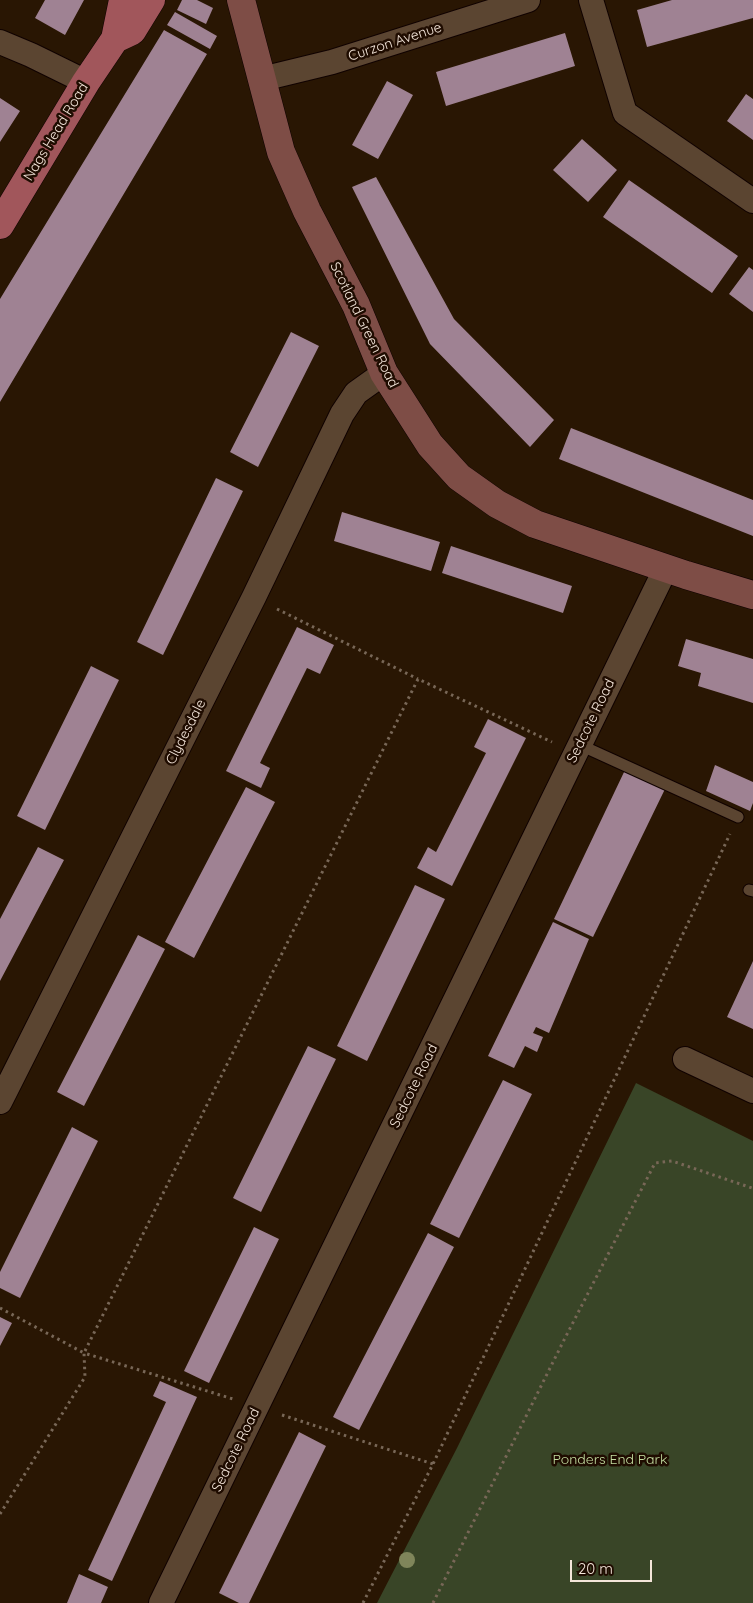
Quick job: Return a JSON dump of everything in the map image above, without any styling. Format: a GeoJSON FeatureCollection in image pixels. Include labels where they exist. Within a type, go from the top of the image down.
{"type":"FeatureCollection","features":[{"type":"Feature","properties":{"kind":"main road"},"geometry":{"type":"LineString","coordinates":[[115,39],[124,0]]}},
{"type":"Feature","properties":{"kind":"main road"},"geometry":{"type":"LineString","coordinates":[[115,39],[132,31],[151,0]]}},
{"type":"Feature","properties":{"kind":"main road","name":"Nags Head Road"},"geometry":{"type":"LineString","coordinates":[[0,225],[86,82],[115,39]]}},
{"type":"Feature","properties":{"kind":"street","name":"Scotland Green Road"},"geometry":{"type":"LineString","coordinates":[[241,0],[281,152],[289,173],[356,305],[384,373],[436,451],[458,477],[497,504],[535,524],[753,595]]}},
{"type":"Feature","properties":{"kind":"street","name":"Curzon Avenue"},"geometry":{"type":"LineString","coordinates":[[262,79],[332,62],[528,0]]}},
{"type":"Feature","properties":{"kind":"street"},"geometry":{"type":"LineString","coordinates":[[591,0],[625,113],[753,201]]}},
{"type":"Feature","properties":{"kind":"street"},"geometry":{"type":"LineString","coordinates":[[0,42],[86,82]]}},
{"type":"Feature","properties":{"kind":"street","name":"Clydesdale"},"geometry":{"type":"LineString","coordinates":[[0,1102],[254,597],[342,414],[356,393],[384,373]]}},
{"type":"Feature","properties":{"kind":"street","name":"Sedcote Road"},"geometry":{"type":"LineString","coordinates":[[161,1603],[666,568]]}},
{"type":"Feature","properties":{"kind":"street"},"geometry":{"type":"LineString","coordinates":[[686,1059],[753,1091]]}},
{"type":"Feature","properties":{"kind":"lane"},"geometry":{"type":"LineString","coordinates":[[578,749],[738,816]]}},
{"type":"Feature","properties":{"kind":"path"},"geometry":{"type":"LineString","coordinates":[[254,597],[418,679],[578,749]]}},
{"type":"Feature","properties":{"kind":"path"},"geometry":{"type":"LineString","coordinates":[[0,1514],[85,1377],[84,1352],[418,679]]}},
{"type":"Feature","properties":{"kind":"path"},"geometry":{"type":"LineString","coordinates":[[363,1603],[433,1464],[738,816]]}},
{"type":"Feature","properties":{"kind":"path"},"geometry":{"type":"LineString","coordinates":[[433,1603],[558,1350],[655,1163],[672,1161],[752,1188],[753,1190]]}},
{"type":"Feature","properties":{"kind":"path"},"geometry":{"type":"LineString","coordinates":[[0,1308],[84,1352],[433,1464]]}},
{"type":"Feature","properties":{"kind":"green space","name":"Ponders End Park"},"geometry":{"type":"Polygon","coordinates":[[[636,1083],[753,1141],[753,1603],[377,1603],[457,1448],[636,1083]]]}},
{"type":"Feature","properties":{"kind":"building"},"geometry":{"type":"Polygon","coordinates":[[[45,0],[84,0],[65,35],[35,18],[45,0]]]}},
{"type":"Feature","properties":{"kind":"building"},"geometry":{"type":"Polygon","coordinates":[[[182,0],[197,0],[213,8],[206,24],[177,10],[182,0]]]}},
{"type":"Feature","properties":{"kind":"building"},"geometry":{"type":"Polygon","coordinates":[[[672,0],[753,0],[753,18],[647,47],[637,10],[672,0]]]}},
{"type":"Feature","properties":{"kind":"building"},"geometry":{"type":"Polygon","coordinates":[[[175,12],[217,36],[210,49],[167,25],[175,12]]]}},
{"type":"Feature","properties":{"kind":"building"},"geometry":{"type":"Polygon","coordinates":[[[164,30],[207,54],[0,402],[0,299],[164,30]]]}},
{"type":"Feature","properties":{"kind":"building"},"geometry":{"type":"Polygon","coordinates":[[[565,33],[575,66],[446,106],[436,72],[565,33]]]}},
{"type":"Feature","properties":{"kind":"building"},"geometry":{"type":"Polygon","coordinates":[[[387,81],[413,95],[378,159],[352,145],[387,81]]]}},
{"type":"Feature","properties":{"kind":"building"},"geometry":{"type":"Polygon","coordinates":[[[746,94],[753,99],[753,140],[727,121],[746,94]]]}},
{"type":"Feature","properties":{"kind":"building"},"geometry":{"type":"Polygon","coordinates":[[[0,98],[20,111],[0,142],[0,98]]]}},
{"type":"Feature","properties":{"kind":"building"},"geometry":{"type":"Polygon","coordinates":[[[582,139],[617,170],[588,202],[553,170],[582,139]]]}},
{"type":"Feature","properties":{"kind":"building"},"geometry":{"type":"Polygon","coordinates":[[[376,177],[454,319],[554,420],[530,447],[430,344],[352,187],[376,177]]]}},
{"type":"Feature","properties":{"kind":"building"},"geometry":{"type":"Polygon","coordinates":[[[629,180],[738,256],[712,293],[603,217],[629,180]]]}},
{"type":"Feature","properties":{"kind":"building"},"geometry":{"type":"Polygon","coordinates":[[[749,267],[753,270],[753,312],[729,294],[749,267]]]}},
{"type":"Feature","properties":{"kind":"building"},"geometry":{"type":"Polygon","coordinates":[[[291,332],[319,346],[258,467],[230,452],[291,332]]]}},
{"type":"Feature","properties":{"kind":"building"},"geometry":{"type":"Polygon","coordinates":[[[571,428],[753,500],[753,536],[559,459],[571,428]]]}},
{"type":"Feature","properties":{"kind":"building"},"geometry":{"type":"Polygon","coordinates":[[[216,478],[243,491],[163,655],[137,642],[216,478]]]}},
{"type":"Feature","properties":{"kind":"building"},"geometry":{"type":"Polygon","coordinates":[[[342,512],[440,542],[431,571],[334,541],[342,512]]]}},
{"type":"Feature","properties":{"kind":"building"},"geometry":{"type":"Polygon","coordinates":[[[451,546],[572,586],[563,613],[442,573],[451,546]]]}},
{"type":"Feature","properties":{"kind":"building"},"geometry":{"type":"Polygon","coordinates":[[[297,627],[334,645],[320,674],[307,668],[260,763],[270,768],[261,788],[226,771],[297,627]]]}},
{"type":"Feature","properties":{"kind":"building"},"geometry":{"type":"Polygon","coordinates":[[[686,639],[753,659],[753,703],[698,686],[701,673],[678,666],[686,639]]]}},
{"type":"Feature","properties":{"kind":"building"},"geometry":{"type":"Polygon","coordinates":[[[91,666],[119,680],[45,830],[17,816],[91,666]]]}},
{"type":"Feature","properties":{"kind":"building"},"geometry":{"type":"Polygon","coordinates":[[[488,719],[526,738],[452,886],[417,868],[428,847],[436,852],[486,753],[474,747],[488,719]]]}},
{"type":"Feature","properties":{"kind":"building"},"geometry":{"type":"Polygon","coordinates":[[[715,765],[753,782],[753,803],[750,811],[706,791],[715,765]]]}},
{"type":"Feature","properties":{"kind":"building"},"geometry":{"type":"Polygon","coordinates":[[[625,770],[665,789],[593,937],[554,919],[625,770]]]}},
{"type":"Feature","properties":{"kind":"building"},"geometry":{"type":"Polygon","coordinates":[[[246,787],[275,802],[194,958],[165,942],[246,787]]]}},
{"type":"Feature","properties":{"kind":"building"},"geometry":{"type":"Polygon","coordinates":[[[38,847],[64,860],[0,981],[0,919],[38,847]]]}},
{"type":"Feature","properties":{"kind":"building"},"geometry":{"type":"Polygon","coordinates":[[[415,885],[445,899],[367,1061],[337,1046],[415,885]]]}},
{"type":"Feature","properties":{"kind":"building"},"geometry":{"type":"Polygon","coordinates":[[[553,922],[589,939],[549,1033],[536,1027],[533,1033],[543,1037],[537,1052],[525,1046],[514,1068],[488,1056],[553,922]]]}},
{"type":"Feature","properties":{"kind":"building"},"geometry":{"type":"Polygon","coordinates":[[[138,935],[165,949],[84,1106],[57,1092],[138,935]]]}},
{"type":"Feature","properties":{"kind":"building"},"geometry":{"type":"Polygon","coordinates":[[[753,961],[753,1029],[727,1017],[753,961]]]}},
{"type":"Feature","properties":{"kind":"building"},"geometry":{"type":"Polygon","coordinates":[[[308,1046],[336,1059],[261,1212],[233,1198],[308,1046]]]}},
{"type":"Feature","properties":{"kind":"building"},"geometry":{"type":"Polygon","coordinates":[[[503,1080],[532,1094],[459,1238],[430,1224],[503,1080]]]}},
{"type":"Feature","properties":{"kind":"building"},"geometry":{"type":"Polygon","coordinates":[[[72,1127],[98,1141],[20,1298],[0,1288],[0,1272],[72,1127]]]}},
{"type":"Feature","properties":{"kind":"building"},"geometry":{"type":"Polygon","coordinates":[[[254,1227],[279,1239],[209,1383],[184,1371],[254,1227]]]}},
{"type":"Feature","properties":{"kind":"building"},"geometry":{"type":"Polygon","coordinates":[[[428,1233],[454,1247],[359,1430],[333,1417],[428,1233]]]}},
{"type":"Feature","properties":{"kind":"building"},"geometry":{"type":"Polygon","coordinates":[[[0,1317],[12,1323],[0,1346],[0,1317]]]}},
{"type":"Feature","properties":{"kind":"building"},"geometry":{"type":"Polygon","coordinates":[[[160,1381],[197,1397],[112,1581],[88,1570],[166,1402],[153,1396],[160,1381]]]}},
{"type":"Feature","properties":{"kind":"building"},"geometry":{"type":"Polygon","coordinates":[[[299,1432],[326,1446],[249,1603],[239,1603],[219,1593],[299,1432]]]}},
{"type":"Feature","properties":{"kind":"building"},"geometry":{"type":"Polygon","coordinates":[[[79,1574],[108,1587],[101,1603],[67,1603],[79,1574]]]}}]}
